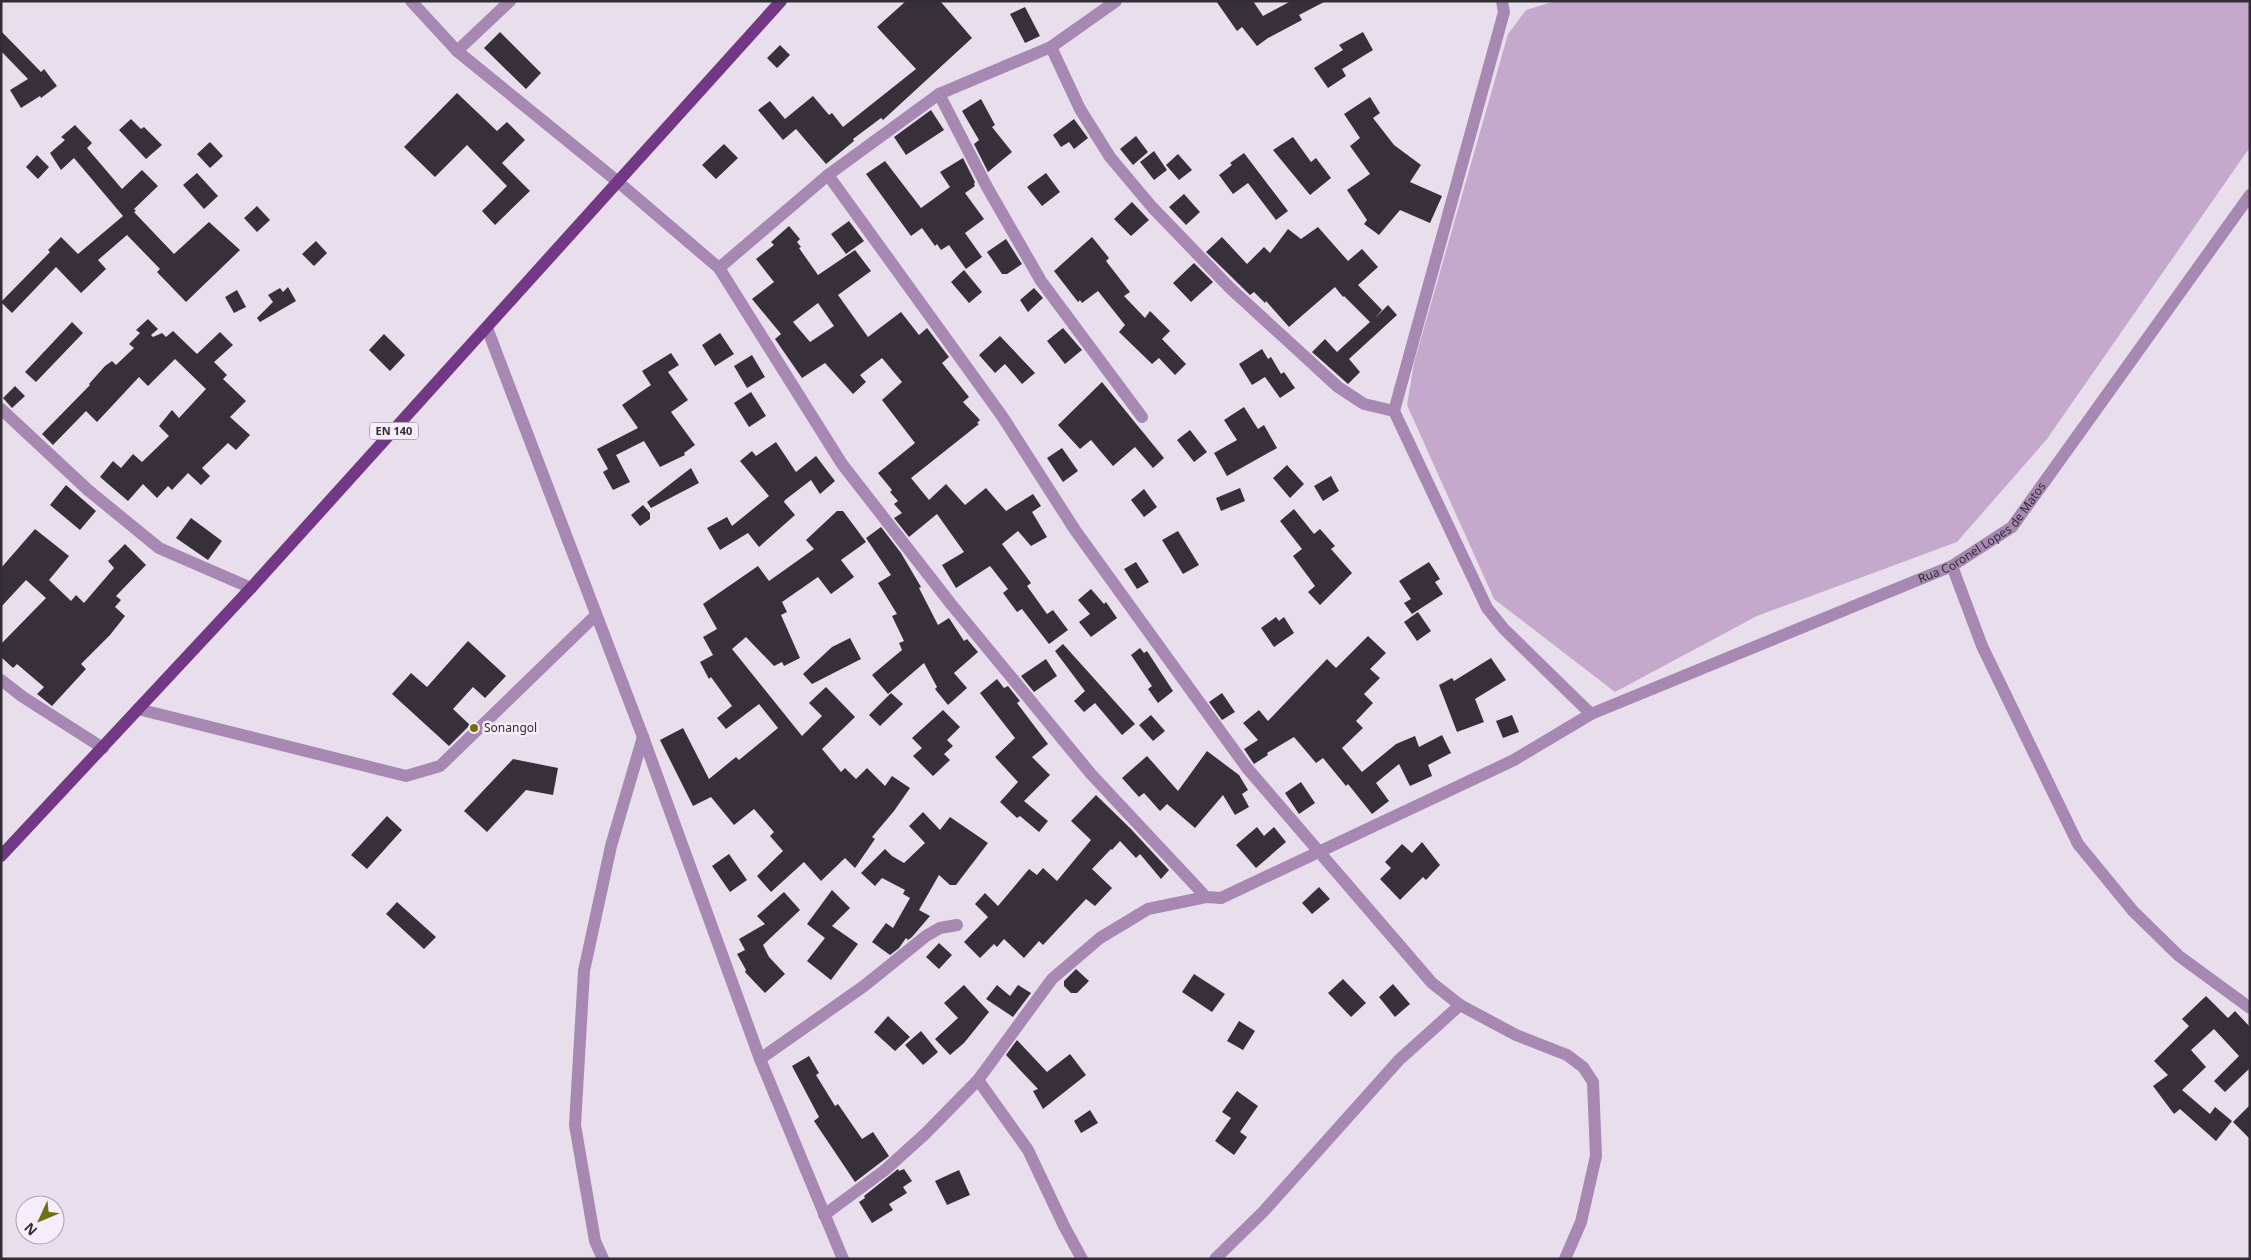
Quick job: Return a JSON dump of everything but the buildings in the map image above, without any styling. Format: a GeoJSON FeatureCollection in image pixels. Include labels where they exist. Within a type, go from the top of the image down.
{"type":"FeatureCollection","features":[{"type":"Feature","properties":{"kind":"main road","name":"EN 140"},"geometry":{"type":"LineString","coordinates":[[1,856],[251,588],[781,1]]}},
{"type":"Feature","properties":{"kind":"street"},"geometry":{"type":"LineString","coordinates":[[411,1],[457,51],[617,181],[719,268],[842,464],[951,604],[1091,774],[1206,898]]}},
{"type":"Feature","properties":{"kind":"street"},"geometry":{"type":"LineString","coordinates":[[457,51],[510,1]]}},
{"type":"Feature","properties":{"kind":"street"},"geometry":{"type":"LineString","coordinates":[[719,268],[828,175],[939,94],[1051,47],[1116,1]]}},
{"type":"Feature","properties":{"kind":"street"},"geometry":{"type":"LineString","coordinates":[[1502,1],[1504,12],[1394,411],[1487,608],[1504,629],[1591,714]]}},
{"type":"Feature","properties":{"kind":"street"},"geometry":{"type":"LineString","coordinates":[[1051,47],[1080,109],[1110,157],[1152,207],[1230,288],[1338,387],[1364,404],[1394,411]]}},
{"type":"Feature","properties":{"kind":"street"},"geometry":{"type":"LineString","coordinates":[[939,94],[987,187],[1041,281],[1142,416]]}},
{"type":"Feature","properties":{"kind":"street"},"geometry":{"type":"LineString","coordinates":[[828,175],[1002,416],[1075,530],[1187,688],[1247,768],[1432,983],[1460,1005],[1516,1034],[1566,1055],[1583,1067],[1593,1082],[1596,1156],[1581,1222],[1565,1259]]}},
{"type":"Feature","properties":{"kind":"street","name":"Rua Coronel Lopes de Matos"},"geometry":{"type":"LineString","coordinates":[[824,1215],[892,1164],[925,1134],[978,1080],[1052,979],[1100,938],[1148,909],[1206,898],[1221,898],[1514,760],[1591,714],[1952,566],[2012,526],[2250,195]]}},
{"type":"Feature","properties":{"kind":"street"},"geometry":{"type":"LineString","coordinates":[[487,328],[643,737],[760,1059],[843,1259]]}},
{"type":"Feature","properties":{"kind":"street"},"geometry":{"type":"LineString","coordinates":[[1,410],[88,490],[159,548],[251,588]]}},
{"type":"Feature","properties":{"kind":"street"},"geometry":{"type":"LineString","coordinates":[[1952,566],[1982,646],[2078,844],[2133,911],[2179,956],[2250,1008]]}},
{"type":"Feature","properties":{"kind":"street"},"geometry":{"type":"LineString","coordinates":[[138,709],[406,776],[440,766],[596,615]]}},
{"type":"Feature","properties":{"kind":"street"},"geometry":{"type":"LineString","coordinates":[[1,680],[23,698],[102,748]]}},
{"type":"Feature","properties":{"kind":"street"},"geometry":{"type":"LineString","coordinates":[[603,1259],[595,1241],[576,1124],[584,971],[611,846],[643,737]]}},
{"type":"Feature","properties":{"kind":"street"},"geometry":{"type":"LineString","coordinates":[[760,1059],[864,986],[926,936],[940,928],[957,925]]}},
{"type":"Feature","properties":{"kind":"street"},"geometry":{"type":"LineString","coordinates":[[1214,1259],[1263,1212],[1398,1060],[1460,1005]]}},
{"type":"Feature","properties":{"kind":"street"},"geometry":{"type":"LineString","coordinates":[[978,1080],[1028,1150],[1082,1259]]}},
{"type":"Feature","properties":{"kind":"shaded area"},"geometry":{"type":"Polygon","coordinates":[[[1555,1],[2250,1],[2250,147],[2047,439],[1957,542],[1757,616],[1615,692],[1494,599],[1407,405],[1414,363],[1508,34],[1526,10],[1555,1]]]}},
{"type":"Feature","properties":{"kind":"place","name":"Sonangol"},"geometry":{"type":"Point","coordinates":[474,728]}}]}
